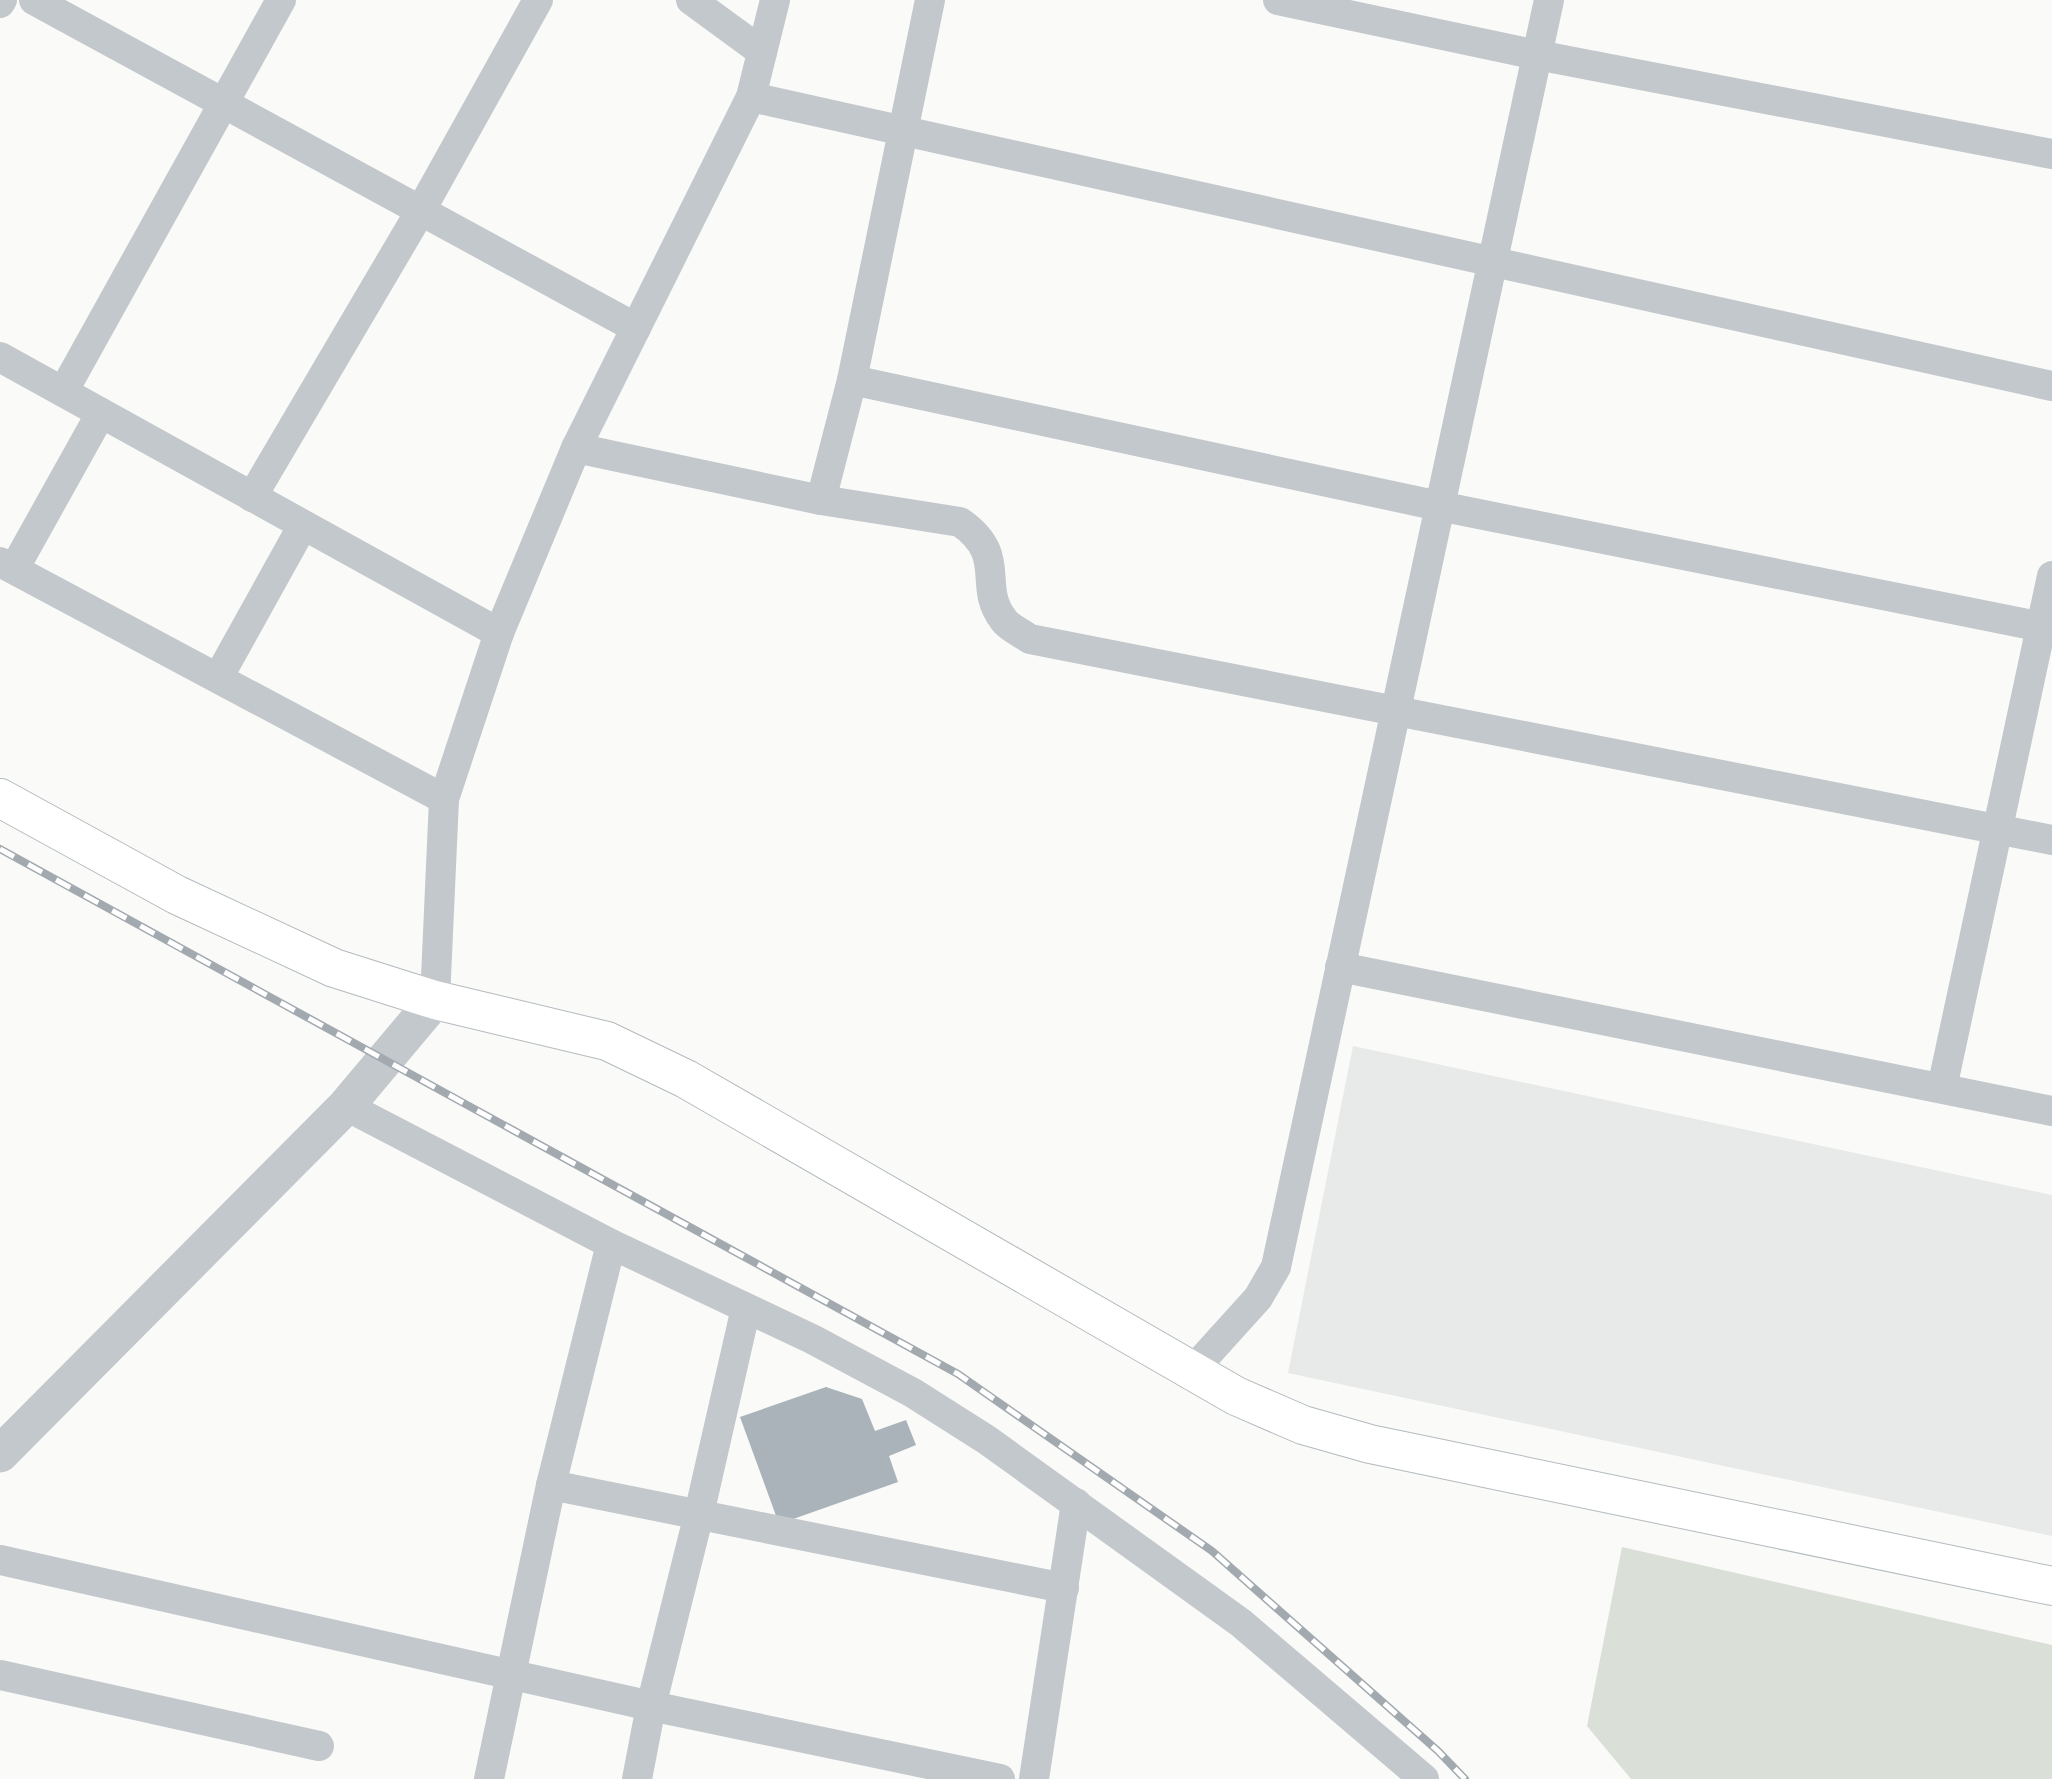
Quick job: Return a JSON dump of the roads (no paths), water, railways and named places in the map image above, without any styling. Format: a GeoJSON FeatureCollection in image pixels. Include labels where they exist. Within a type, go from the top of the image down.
{"type":"FeatureCollection","features":[{"type":"Feature","properties":{"kind":"main road"},"geometry":{"type":"LineString","coordinates":[[0,798],[177,895],[253,933],[334,968],[435,1000],[607,1041],[686,1079],[1236,1396],[1303,1425],[1370,1444],[2052,1586]]}},
{"type":"Feature","properties":{"kind":"street"},"geometry":{"type":"LineString","coordinates":[[34,0],[636,328]]}},
{"type":"Feature","properties":{"kind":"street"},"geometry":{"type":"LineString","coordinates":[[63,392],[281,0]]}},
{"type":"Feature","properties":{"kind":"street"},"geometry":{"type":"LineString","coordinates":[[252,497],[421,210],[538,0]]}},
{"type":"Feature","properties":{"kind":"street"},"geometry":{"type":"LineString","coordinates":[[691,0],[762,52]]}},
{"type":"Feature","properties":{"kind":"street"},"geometry":{"type":"LineString","coordinates":[[0,1454],[346,1106],[435,1000],[444,799],[499,633],[576,448],[751,97],[775,0]]}},
{"type":"Feature","properties":{"kind":"street"},"geometry":{"type":"LineString","coordinates":[[821,500],[852,380],[930,0]]}},
{"type":"Feature","properties":{"kind":"street"},"geometry":{"type":"LineString","coordinates":[[1279,0],[1537,55],[2052,154]]}},
{"type":"Feature","properties":{"kind":"street"},"geometry":{"type":"LineString","coordinates":[[1192,1371],[1258,1298],[1276,1267],[1549,0]]}},
{"type":"Feature","properties":{"kind":"street"},"geometry":{"type":"LineString","coordinates":[[751,97],[2052,386]]}},
{"type":"Feature","properties":{"kind":"street"},"geometry":{"type":"LineString","coordinates":[[0,357],[499,633]]}},
{"type":"Feature","properties":{"kind":"street"},"geometry":{"type":"LineString","coordinates":[[852,380],[1439,506],[2047,627]]}},
{"type":"Feature","properties":{"kind":"street"},"geometry":{"type":"LineString","coordinates":[[101,413],[7,566],[444,799]]}},
{"type":"Feature","properties":{"kind":"street"},"geometry":{"type":"LineString","coordinates":[[576,448],[821,500],[960,522],[977,534],[990,556],[994,597],[1003,620],[1030,639],[2052,840]]}},
{"type":"Feature","properties":{"kind":"street"},"geometry":{"type":"LineString","coordinates":[[218,678],[303,525]]}},
{"type":"Feature","properties":{"kind":"street"},"geometry":{"type":"LineString","coordinates":[[1942,1088],[1997,828],[2047,627],[2052,576]]}},
{"type":"Feature","properties":{"kind":"street"},"geometry":{"type":"LineString","coordinates":[[1340,967],[2052,1111]]}},
{"type":"Feature","properties":{"kind":"street"},"geometry":{"type":"LineString","coordinates":[[346,1106],[611,1244],[746,1308],[913,1393],[1076,1503],[1241,1623],[1424,1779]]}},
{"type":"Feature","properties":{"kind":"street"},"geometry":{"type":"LineString","coordinates":[[489,1779],[551,1485],[611,1244]]}},
{"type":"Feature","properties":{"kind":"street"},"geometry":{"type":"LineString","coordinates":[[637,1779],[651,1706],[699,1514],[746,1308]]}},
{"type":"Feature","properties":{"kind":"street"},"geometry":{"type":"LineString","coordinates":[[551,1485],[1065,1587]]}},
{"type":"Feature","properties":{"kind":"street"},"geometry":{"type":"LineString","coordinates":[[1034,1779],[1076,1503]]}},
{"type":"Feature","properties":{"kind":"street"},"geometry":{"type":"LineString","coordinates":[[0,1560],[511,1676],[1000,1779]]}},
{"type":"Feature","properties":{"kind":"street"},"geometry":{"type":"LineString","coordinates":[[0,1675],[319,1746]]}},
{"type":"Feature","properties":{"kind":"railway"},"geometry":{"type":"LineString","coordinates":[[0,849],[958,1374],[1212,1551],[1438,1751],[1465,1779]]}}]}
